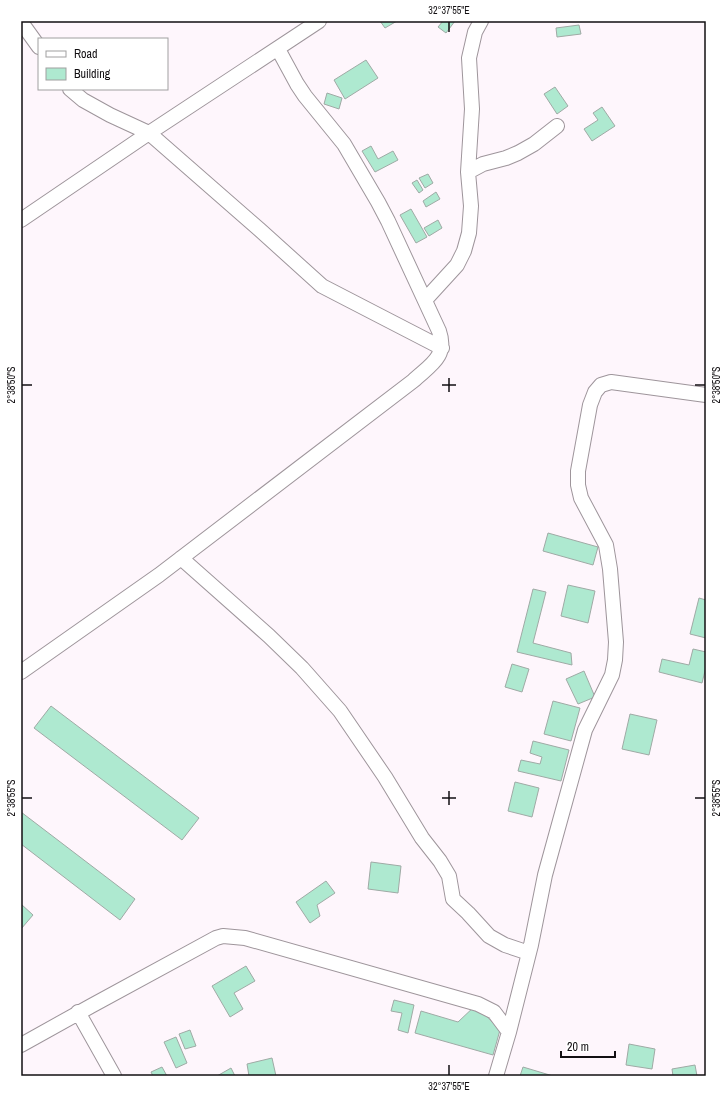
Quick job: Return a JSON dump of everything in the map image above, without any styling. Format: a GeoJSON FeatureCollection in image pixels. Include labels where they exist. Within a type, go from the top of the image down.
{"type":"FeatureCollection","features":[{"type":"Feature","properties":{"kind":"street"},"geometry":{"type":"LineString","coordinates":[[21,220],[149,133],[319,21]]}},
{"type":"Feature","properties":{"kind":"street"},"geometry":{"type":"LineString","coordinates":[[425,300],[457,264],[464,251],[469,233],[471,206],[468,172],[472,109],[469,58],[475,32],[482,21]]}},
{"type":"Feature","properties":{"kind":"street"},"geometry":{"type":"LineString","coordinates":[[21,22],[38,46]]}},
{"type":"Feature","properties":{"kind":"street"},"geometry":{"type":"LineString","coordinates":[[21,672],[159,575],[413,381],[440,354],[442,339],[439,331],[388,221],[344,144],[305,96],[278,49]]}},
{"type":"Feature","properties":{"kind":"street"},"geometry":{"type":"LineString","coordinates":[[71,90],[83,100],[110,115],[149,133],[322,286],[442,348]]}},
{"type":"Feature","properties":{"kind":"street"},"geometry":{"type":"LineString","coordinates":[[468,172],[483,164],[518,154],[534,144],[557,126]]}},
{"type":"Feature","properties":{"kind":"street"},"geometry":{"type":"LineString","coordinates":[[496,1076],[509,1032],[545,875],[585,730],[612,675],[615,660],[616,642],[610,569],[606,545],[581,498],[578,485],[578,471],[590,405],[595,392],[601,385],[611,382],[706,395]]}},
{"type":"Feature","properties":{"kind":"street"},"geometry":{"type":"LineString","coordinates":[[181,558],[302,668],[340,712],[385,776],[422,838],[440,861],[449,876],[453,900],[468,912],[489,936],[505,945],[528,953]]}},
{"type":"Feature","properties":{"kind":"street"},"geometry":{"type":"LineString","coordinates":[[21,1045],[78,1012],[216,938],[223,936],[245,938],[478,1004],[494,1012],[509,1032]]}},
{"type":"Feature","properties":{"kind":"street"},"geometry":{"type":"LineString","coordinates":[[78,1012],[114,1076]]}},
{"type":"Feature","properties":{"kind":"building"},"geometry":{"type":"Polygon","coordinates":[[[380,21],[397,21],[385,28],[380,21]]]}},
{"type":"Feature","properties":{"kind":"building"},"geometry":{"type":"Polygon","coordinates":[[[443,21],[455,21],[446,33],[438,27],[443,21]]]}},
{"type":"Feature","properties":{"kind":"building"},"geometry":{"type":"Polygon","coordinates":[[[579,25],[581,34],[557,37],[556,28],[579,25]]]}},
{"type":"Feature","properties":{"kind":"building"},"geometry":{"type":"Polygon","coordinates":[[[366,60],[378,78],[345,99],[334,80],[366,60]]]}},
{"type":"Feature","properties":{"kind":"building"},"geometry":{"type":"Polygon","coordinates":[[[555,87],[568,106],[557,114],[544,94],[555,87]]]}},
{"type":"Feature","properties":{"kind":"building"},"geometry":{"type":"Polygon","coordinates":[[[327,93],[342,98],[339,109],[324,104],[327,93]]]}},
{"type":"Feature","properties":{"kind":"building"},"geometry":{"type":"Polygon","coordinates":[[[602,107],[615,126],[592,141],[584,129],[598,120],[593,113],[602,107]]]}},
{"type":"Feature","properties":{"kind":"building"},"geometry":{"type":"Polygon","coordinates":[[[371,146],[378,159],[393,151],[398,160],[375,172],[362,151],[371,146]]]}},
{"type":"Feature","properties":{"kind":"building"},"geometry":{"type":"Polygon","coordinates":[[[428,174],[433,183],[425,188],[419,178],[428,174]]]}},
{"type":"Feature","properties":{"kind":"building"},"geometry":{"type":"Polygon","coordinates":[[[417,180],[423,190],[419,193],[412,183],[417,180]]]}},
{"type":"Feature","properties":{"kind":"building"},"geometry":{"type":"Polygon","coordinates":[[[436,192],[440,199],[426,207],[423,201],[436,192]]]}},
{"type":"Feature","properties":{"kind":"building"},"geometry":{"type":"Polygon","coordinates":[[[411,209],[427,237],[416,243],[400,215],[411,209]]]}},
{"type":"Feature","properties":{"kind":"building"},"geometry":{"type":"Polygon","coordinates":[[[438,220],[442,228],[429,236],[424,228],[438,220]]]}},
{"type":"Feature","properties":{"kind":"building"},"geometry":{"type":"Polygon","coordinates":[[[548,533],[598,547],[593,565],[543,551],[548,533]]]}},
{"type":"Feature","properties":{"kind":"building"},"geometry":{"type":"Polygon","coordinates":[[[568,585],[595,591],[588,623],[561,616],[568,585]]]}},
{"type":"Feature","properties":{"kind":"building"},"geometry":{"type":"Polygon","coordinates":[[[533,589],[546,592],[533,643],[571,653],[572,665],[517,652],[533,589]]]}},
{"type":"Feature","properties":{"kind":"building"},"geometry":{"type":"Polygon","coordinates":[[[699,598],[706,600],[706,638],[690,634],[699,598]]]}},
{"type":"Feature","properties":{"kind":"building"},"geometry":{"type":"Polygon","coordinates":[[[693,649],[706,652],[706,667],[702,683],[659,672],[662,659],[689,665],[693,649]]]}},
{"type":"Feature","properties":{"kind":"building"},"geometry":{"type":"Polygon","coordinates":[[[512,664],[529,669],[522,692],[505,687],[512,664]]]}},
{"type":"Feature","properties":{"kind":"building"},"geometry":{"type":"Polygon","coordinates":[[[584,671],[595,697],[578,704],[566,679],[584,671]]]}},
{"type":"Feature","properties":{"kind":"building"},"geometry":{"type":"Polygon","coordinates":[[[553,701],[580,708],[571,741],[544,734],[553,701]]]}},
{"type":"Feature","properties":{"kind":"building"},"geometry":{"type":"Polygon","coordinates":[[[51,706],[199,818],[182,840],[34,728],[51,706]]]}},
{"type":"Feature","properties":{"kind":"building"},"geometry":{"type":"Polygon","coordinates":[[[630,714],[657,720],[649,755],[622,749],[630,714]]]}},
{"type":"Feature","properties":{"kind":"building"},"geometry":{"type":"Polygon","coordinates":[[[533,741],[569,750],[561,781],[518,771],[521,760],[540,764],[542,757],[530,753],[533,741]]]}},
{"type":"Feature","properties":{"kind":"building"},"geometry":{"type":"Polygon","coordinates":[[[515,782],[539,788],[532,817],[508,811],[515,782]]]}},
{"type":"Feature","properties":{"kind":"building"},"geometry":{"type":"Polygon","coordinates":[[[21,812],[135,899],[120,920],[21,844],[21,812]]]}},
{"type":"Feature","properties":{"kind":"building"},"geometry":{"type":"Polygon","coordinates":[[[371,862],[401,866],[398,893],[368,889],[371,862]]]}},
{"type":"Feature","properties":{"kind":"building"},"geometry":{"type":"Polygon","coordinates":[[[326,881],[335,893],[317,905],[320,916],[310,923],[296,902],[326,881]]]}},
{"type":"Feature","properties":{"kind":"building"},"geometry":{"type":"Polygon","coordinates":[[[21,904],[33,915],[21,929],[21,904]]]}},
{"type":"Feature","properties":{"kind":"building"},"geometry":{"type":"Polygon","coordinates":[[[246,966],[255,981],[234,993],[243,1009],[230,1017],[212,986],[246,966]]]}},
{"type":"Feature","properties":{"kind":"building"},"geometry":{"type":"Polygon","coordinates":[[[394,1000],[414,1005],[408,1033],[398,1030],[402,1013],[391,1011],[394,1000]]]}},
{"type":"Feature","properties":{"kind":"building"},"geometry":{"type":"Polygon","coordinates":[[[476,1005],[500,1030],[493,1055],[415,1033],[421,1011],[458,1022],[476,1005]]]}},
{"type":"Feature","properties":{"kind":"building"},"geometry":{"type":"Polygon","coordinates":[[[190,1030],[196,1046],[185,1049],[179,1034],[190,1030]]]}},
{"type":"Feature","properties":{"kind":"building"},"geometry":{"type":"Polygon","coordinates":[[[176,1037],[187,1063],[176,1068],[164,1042],[176,1037]]]}},
{"type":"Feature","properties":{"kind":"building"},"geometry":{"type":"Polygon","coordinates":[[[629,1044],[655,1049],[652,1069],[626,1065],[629,1044]]]}},
{"type":"Feature","properties":{"kind":"building"},"geometry":{"type":"Polygon","coordinates":[[[272,1058],[276,1076],[249,1076],[247,1064],[272,1058]]]}},
{"type":"Feature","properties":{"kind":"building"},"geometry":{"type":"Polygon","coordinates":[[[695,1065],[697,1076],[673,1076],[672,1069],[695,1065]]]}},
{"type":"Feature","properties":{"kind":"building"},"geometry":{"type":"Polygon","coordinates":[[[162,1067],[167,1076],[153,1076],[151,1072],[162,1067]]]}},
{"type":"Feature","properties":{"kind":"building"},"geometry":{"type":"Polygon","coordinates":[[[523,1067],[553,1076],[520,1076],[523,1067]]]}},
{"type":"Feature","properties":{"kind":"building"},"geometry":{"type":"Polygon","coordinates":[[[231,1068],[235,1076],[217,1076],[231,1068]]]}}]}
